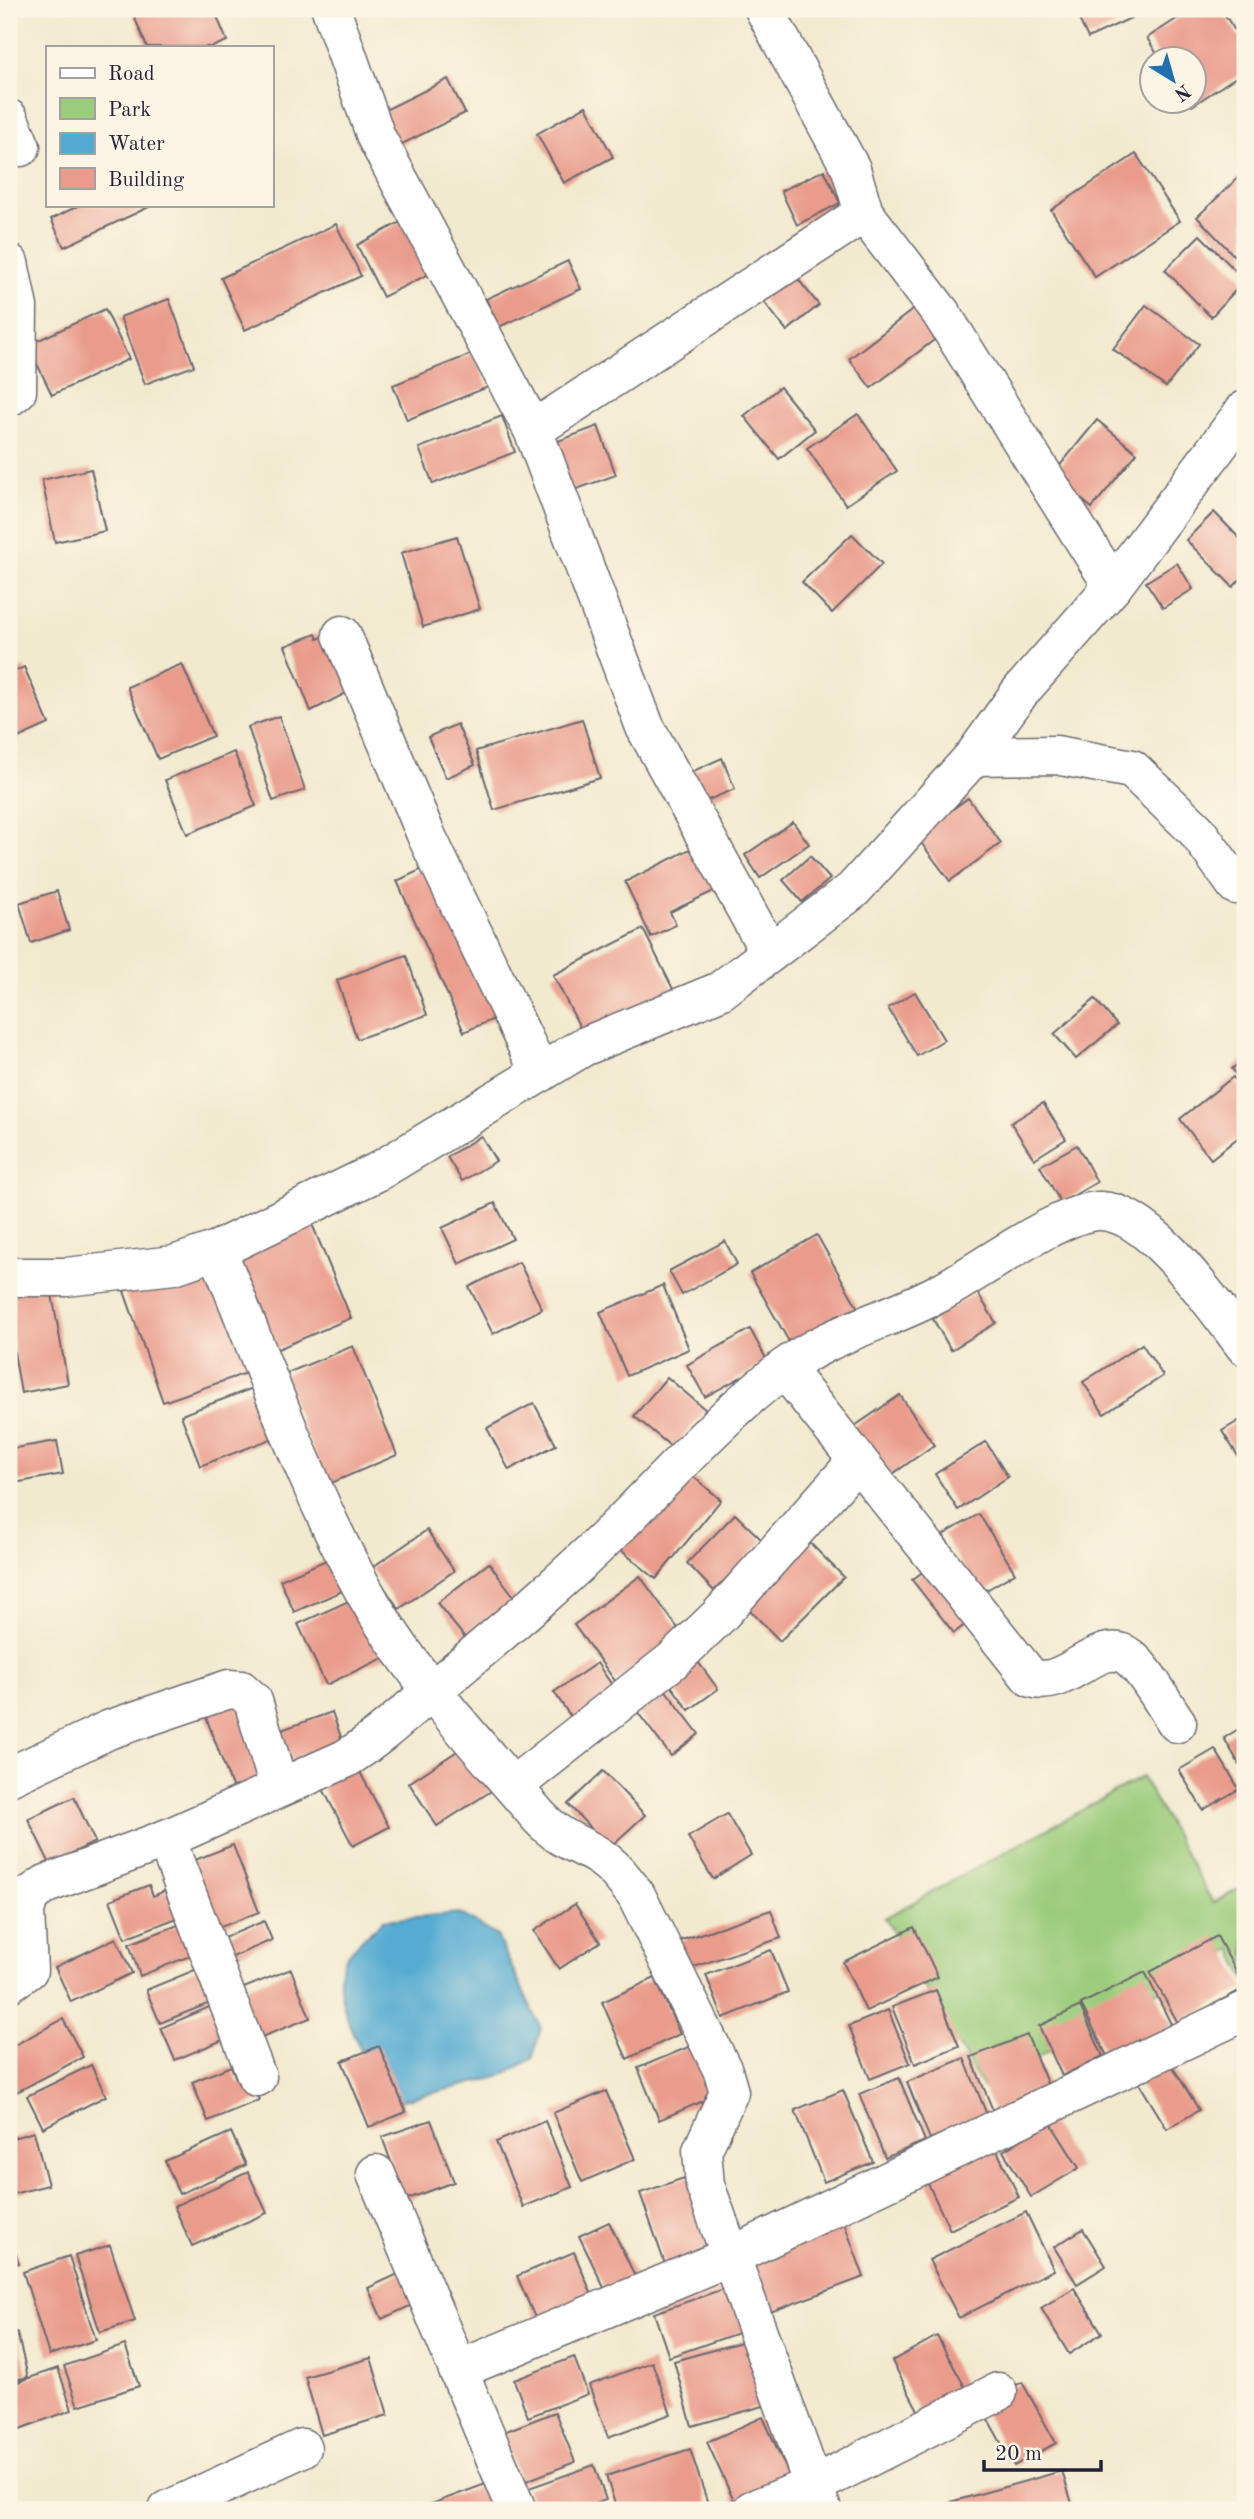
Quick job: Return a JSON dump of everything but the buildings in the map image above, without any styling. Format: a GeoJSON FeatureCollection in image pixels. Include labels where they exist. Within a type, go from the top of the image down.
{"type":"FeatureCollection","features":[{"type":"Feature","properties":{"kind":"street"},"geometry":{"type":"LineString","coordinates":[[331,9],[376,137],[533,430],[645,727],[770,953]]}},
{"type":"Feature","properties":{"kind":"street"},"geometry":{"type":"LineString","coordinates":[[764,9],[851,169],[864,213],[941,313],[1113,586]]}},
{"type":"Feature","properties":{"kind":"street"},"geometry":{"type":"LineString","coordinates":[[533,430],[864,213]]}},
{"type":"Feature","properties":{"kind":"street"},"geometry":{"type":"LineString","coordinates":[[9,263],[18,307],[17,391],[9,397]]}},
{"type":"Feature","properties":{"kind":"street"},"geometry":{"type":"LineString","coordinates":[[9,1277],[66,1278],[174,1265],[217,1250],[377,1171],[583,1047],[720,992],[853,890],[974,756],[1020,692],[1113,586],[1245,410]]}},
{"type":"Feature","properties":{"kind":"street"},"geometry":{"type":"LineString","coordinates":[[342,635],[428,837],[540,1073]]}},
{"type":"Feature","properties":{"kind":"street"},"geometry":{"type":"LineString","coordinates":[[974,756],[1056,755],[1132,769],[1196,830],[1242,887]]}},
{"type":"Feature","properties":{"kind":"street"},"geometry":{"type":"LineString","coordinates":[[9,1983],[28,1970],[17,1899],[29,1896],[46,1884],[166,1839],[345,1759],[371,1743],[531,1607],[616,1529],[691,1448],[784,1368],[837,1336],[942,1292],[1013,1248],[1065,1221],[1100,1211],[1126,1217],[1155,1239],[1245,1346]]}},
{"type":"Feature","properties":{"kind":"street"},"geometry":{"type":"LineString","coordinates":[[217,1250],[328,1519],[365,1592],[395,1641],[432,1690],[557,1836],[599,1857],[617,1871],[636,1895],[723,2071],[729,2092],[702,2151],[705,2185],[817,2498]]}},
{"type":"Feature","properties":{"kind":"street"},"geometry":{"type":"LineString","coordinates":[[784,1368],[1030,1677],[1041,1682],[1055,1679],[1104,1653],[1119,1651],[1131,1658],[1177,1723]]}},
{"type":"Feature","properties":{"kind":"street"},"geometry":{"type":"LineString","coordinates":[[513,1786],[681,1652],[719,1616],[857,1461]]}},
{"type":"Feature","properties":{"kind":"street"},"geometry":{"type":"LineString","coordinates":[[9,1777],[108,1730],[229,1689],[242,1690],[253,1701],[279,1787]]}},
{"type":"Feature","properties":{"kind":"street"},"geometry":{"type":"LineString","coordinates":[[166,1839],[257,2077]]}},
{"type":"Feature","properties":{"kind":"street"},"geometry":{"type":"LineString","coordinates":[[458,2370],[730,2256],[1245,2011]]}},
{"type":"Feature","properties":{"kind":"street"},"geometry":{"type":"LineString","coordinates":[[376,2174],[517,2510]]}},
{"type":"Feature","properties":{"kind":"street"},"geometry":{"type":"LineString","coordinates":[[752,2510],[817,2498],[998,2392]]}},
{"type":"Feature","properties":{"kind":"street"},"geometry":{"type":"LineString","coordinates":[[168,2510],[302,2448]]}},
{"type":"Feature","properties":{"kind":"green space"},"geometry":{"type":"Polygon","coordinates":[[[1142,1777],[1213,1903],[1245,1886],[1245,1980],[1232,1949],[983,2088],[885,1918],[1142,1777]]]}},
{"type":"Feature","properties":{"kind":"water"},"geometry":{"type":"Polygon","coordinates":[[[460,1913],[497,1936],[541,2028],[532,2059],[499,2077],[390,2103],[362,2053],[345,2012],[340,1974],[345,1959],[383,1920],[460,1913]]]}}]}
